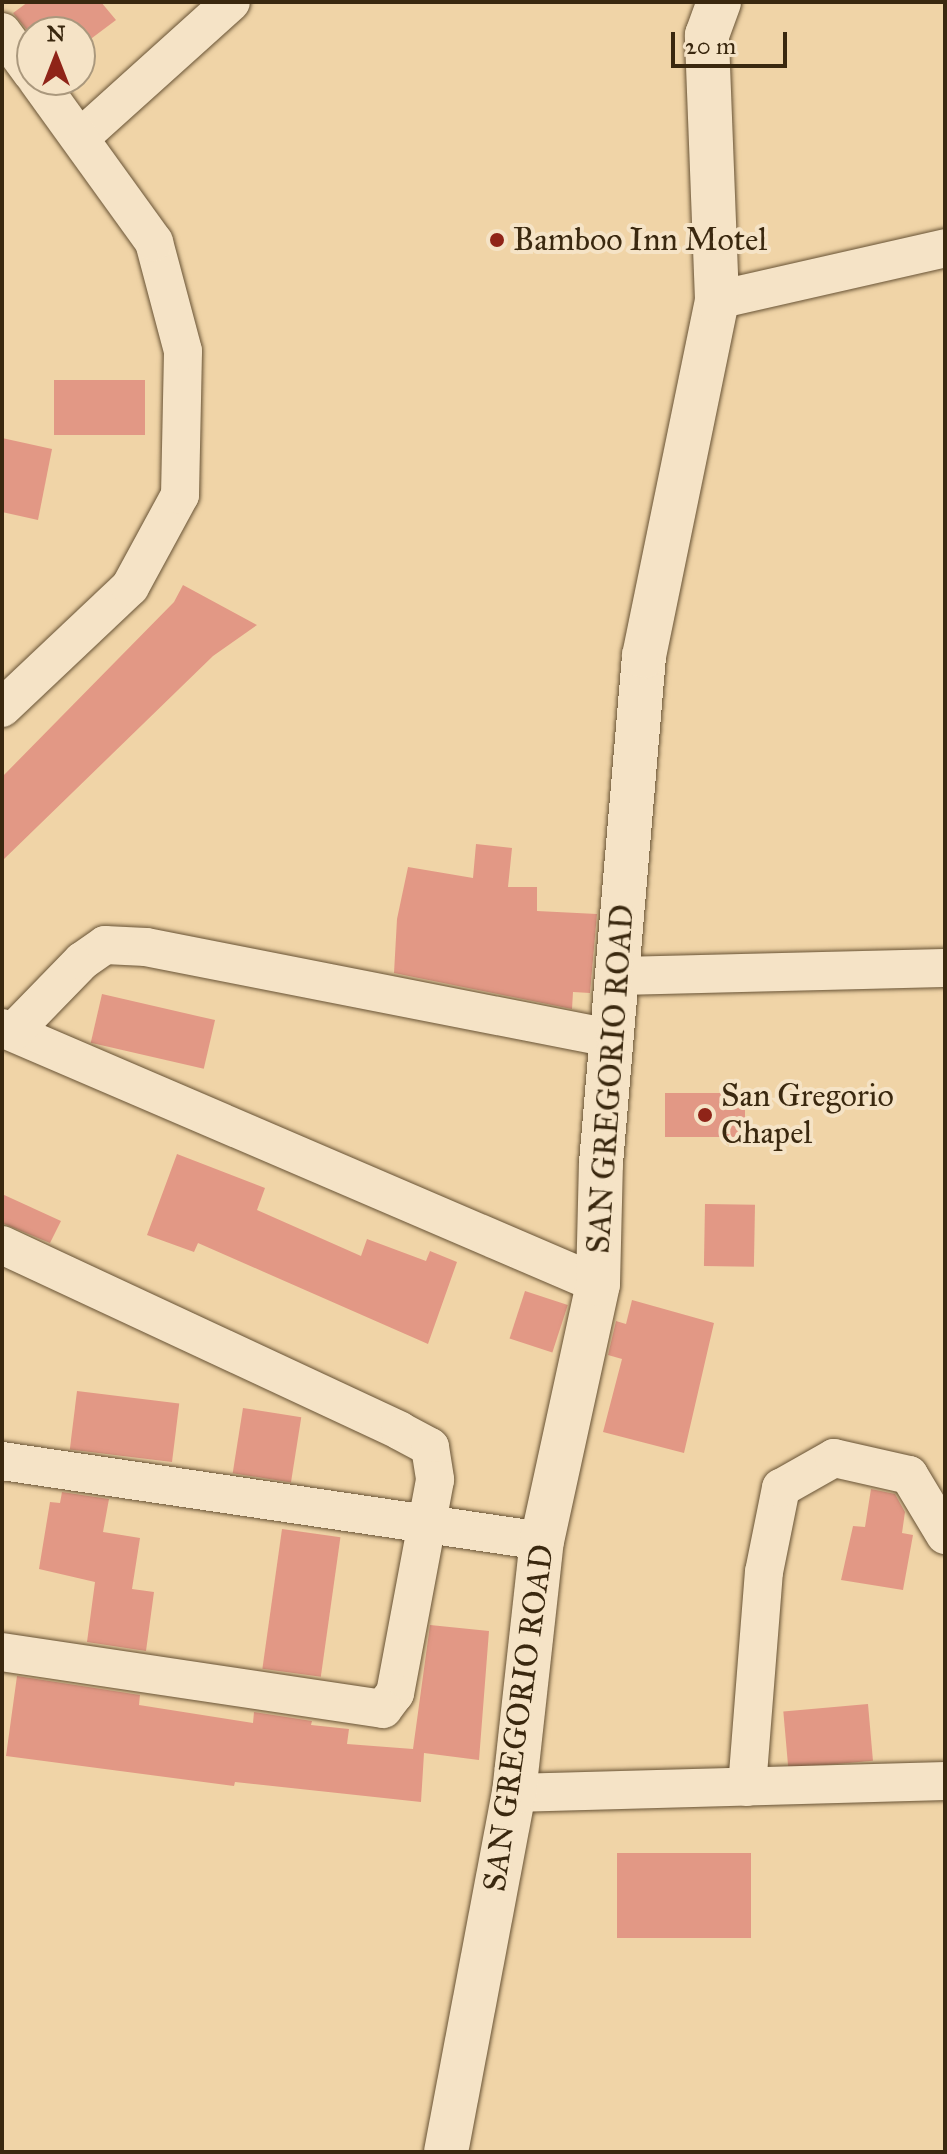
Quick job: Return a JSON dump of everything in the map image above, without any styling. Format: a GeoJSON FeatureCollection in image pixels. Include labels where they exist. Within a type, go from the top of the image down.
{"type":"FeatureCollection","features":[{"type":"Feature","properties":{"kind":"street"},"geometry":{"type":"LineString","coordinates":[[80,138],[231,2]]}},
{"type":"Feature","properties":{"kind":"street","name":"SAN GREGORIO ROAD"},"geometry":{"type":"LineString","coordinates":[[446,2152],[514,1793],[542,1541],[598,1284],[601,1163],[644,656],[717,300],[707,35],[719,2]]}},
{"type":"Feature","properties":{"kind":"street"},"geometry":{"type":"LineString","coordinates":[[2,32],[16,51]]}},
{"type":"Feature","properties":{"kind":"street"},"geometry":{"type":"LineString","coordinates":[[2,708],[130,587],[180,495],[183,351],[154,242],[49,96]]}},
{"type":"Feature","properties":{"kind":"street"},"geometry":{"type":"LineString","coordinates":[[717,300],[945,248]]}},
{"type":"Feature","properties":{"kind":"street"},"geometry":{"type":"LineString","coordinates":[[598,1284],[8,1030],[82,961],[105,945],[146,947],[613,1039]]}},
{"type":"Feature","properties":{"kind":"street"},"geometry":{"type":"LineString","coordinates":[[619,976],[945,968]]}},
{"type":"Feature","properties":{"kind":"street"},"geometry":{"type":"LineString","coordinates":[[2,1245],[430,1447],[435,1480],[395,1693],[383,1709],[2,1652]]}},
{"type":"Feature","properties":{"kind":"street"},"geometry":{"type":"LineString","coordinates":[[747,1787],[764,1572],[781,1488],[834,1458],[909,1475],[945,1535]]}},
{"type":"Feature","properties":{"kind":"street"},"geometry":{"type":"LineString","coordinates":[[2,1461],[542,1541]]}},
{"type":"Feature","properties":{"kind":"street"},"geometry":{"type":"LineString","coordinates":[[514,1793],[945,1781]]}},
{"type":"Feature","properties":{"kind":"building"},"geometry":{"type":"Polygon","coordinates":[[[28,2],[101,2],[116,20],[96,35],[96,16],[16,17],[13,13],[28,2]]]}},
{"type":"Feature","properties":{"kind":"building"},"geometry":{"type":"Polygon","coordinates":[[[54,380],[145,380],[145,435],[54,435],[54,380]]]}},
{"type":"Feature","properties":{"kind":"building"},"geometry":{"type":"Polygon","coordinates":[[[2,438],[52,449],[38,520],[2,512],[2,438]]]}},
{"type":"Feature","properties":{"kind":"building"},"geometry":{"type":"Polygon","coordinates":[[[183,585],[257,625],[213,656],[2,861],[2,777],[174,602],[183,585]]]}},
{"type":"Feature","properties":{"kind":"building"},"geometry":{"type":"Polygon","coordinates":[[[476,844],[512,848],[508,887],[537,887],[537,911],[597,914],[590,993],[573,992],[572,1009],[394,973],[397,919],[408,867],[473,878],[476,844]]]}},
{"type":"Feature","properties":{"kind":"building"},"geometry":{"type":"Polygon","coordinates":[[[102,994],[215,1020],[204,1069],[91,1043],[102,994]]]}},
{"type":"Feature","properties":{"kind":"building","name":"San Gregorio Chapel"},"geometry":{"type":"Polygon","coordinates":[[[665,1093],[745,1093],[745,1137],[665,1137],[665,1093]]]}},
{"type":"Feature","properties":{"kind":"building"},"geometry":{"type":"Polygon","coordinates":[[[177,1154],[265,1188],[257,1210],[361,1256],[367,1239],[426,1261],[430,1251],[457,1262],[428,1344],[198,1243],[194,1252],[147,1235],[177,1154]]]}},
{"type":"Feature","properties":{"kind":"building"},"geometry":{"type":"Polygon","coordinates":[[[2,1194],[61,1221],[50,1243],[2,1223],[2,1194]]]}},
{"type":"Feature","properties":{"kind":"building"},"geometry":{"type":"Polygon","coordinates":[[[705,1204],[755,1205],[754,1267],[704,1266],[705,1204]]]}},
{"type":"Feature","properties":{"kind":"building"},"geometry":{"type":"Polygon","coordinates":[[[525,1291],[568,1305],[552,1352],[510,1339],[525,1291]]]}},
{"type":"Feature","properties":{"kind":"building"},"geometry":{"type":"Polygon","coordinates":[[[632,1300],[714,1323],[684,1453],[603,1432],[622,1359],[608,1355],[616,1321],[626,1324],[632,1300]]]}},
{"type":"Feature","properties":{"kind":"building"},"geometry":{"type":"Polygon","coordinates":[[[77,1391],[179,1404],[172,1462],[70,1450],[77,1391]]]}},
{"type":"Feature","properties":{"kind":"building"},"geometry":{"type":"Polygon","coordinates":[[[243,1408],[301,1417],[291,1482],[233,1473],[243,1408]]]}},
{"type":"Feature","properties":{"kind":"building"},"geometry":{"type":"Polygon","coordinates":[[[871,1489],[895,1494],[905,1512],[902,1533],[913,1535],[903,1590],[841,1580],[853,1526],[865,1527],[871,1489]]]}},
{"type":"Feature","properties":{"kind":"building"},"geometry":{"type":"Polygon","coordinates":[[[62,1492],[109,1499],[103,1532],[140,1538],[132,1589],[154,1592],[146,1651],[87,1642],[95,1582],[39,1569],[50,1502],[60,1503],[62,1492]]]}},
{"type":"Feature","properties":{"kind":"building"},"geometry":{"type":"Polygon","coordinates":[[[282,1529],[340,1537],[321,1677],[262,1669],[282,1529]]]}},
{"type":"Feature","properties":{"kind":"building"},"geometry":{"type":"Polygon","coordinates":[[[430,1625],[489,1631],[479,1760],[424,1753],[421,1802],[235,1782],[234,1786],[6,1756],[17,1676],[140,1695],[139,1705],[253,1723],[254,1712],[312,1721],[311,1725],[349,1729],[347,1744],[413,1749],[430,1625]]]}},
{"type":"Feature","properties":{"kind":"building"},"geometry":{"type":"Polygon","coordinates":[[[868,1704],[873,1761],[788,1768],[783,1711],[868,1704]]]}},
{"type":"Feature","properties":{"kind":"building"},"geometry":{"type":"Polygon","coordinates":[[[617,1853],[751,1853],[751,1938],[617,1938],[617,1853]]]}},
{"type":"Feature","properties":{"kind":"place","name":"Bamboo Inn Motel"},"geometry":{"type":"Point","coordinates":[497,240]}},
{"type":"Feature","properties":{"kind":"place","name":"San Gregorio Chapel"},"geometry":{"type":"Point","coordinates":[705,1115]}}]}
